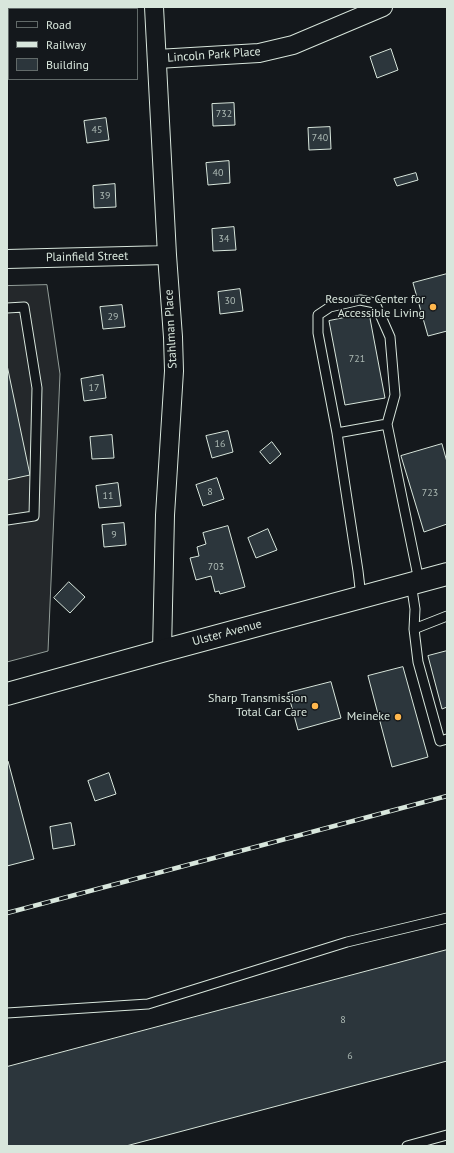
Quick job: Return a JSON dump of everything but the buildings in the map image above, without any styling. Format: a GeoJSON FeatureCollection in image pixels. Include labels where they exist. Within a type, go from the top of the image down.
{"type":"FeatureCollection","features":[{"type":"Feature","properties":{"kind":"main road","name":"Ulster Avenue"},"geometry":{"type":"LineString","coordinates":[[7,694],[447,574]]}},
{"type":"Feature","properties":{"kind":"street","name":"Stahlman Place"},"geometry":{"type":"LineString","coordinates":[[154,7],[174,371],[165,515],[162,651]]}},
{"type":"Feature","properties":{"kind":"street","name":"Lincoln Park Place"},"geometry":{"type":"LineString","coordinates":[[157,58],[259,53],[293,45],[383,7]]}},
{"type":"Feature","properties":{"kind":"street","name":"Plainfield Street"},"geometry":{"type":"LineString","coordinates":[[7,259],[167,255]]}},
{"type":"Feature","properties":{"kind":"lane"},"geometry":{"type":"LineString","coordinates":[[361,597],[337,433],[318,333],[318,315],[330,307],[360,300],[375,303],[390,337],[394,395],[387,424],[415,582],[414,629],[418,662],[440,741],[447,738]]}},
{"type":"Feature","properties":{"kind":"lane"},"geometry":{"type":"LineString","coordinates":[[7,308],[24,307],[37,388],[34,516],[7,520]]}},
{"type":"Feature","properties":{"kind":"lane"},"geometry":{"type":"LineString","coordinates":[[337,433],[387,424]]}},
{"type":"Feature","properties":{"kind":"lane"},"geometry":{"type":"LineString","coordinates":[[414,629],[447,616]]}},
{"type":"Feature","properties":{"kind":"lane"},"geometry":{"type":"LineString","coordinates":[[7,1013],[148,1004],[347,942],[447,918]]}},
{"type":"Feature","properties":{"kind":"lane"},"geometry":{"type":"LineString","coordinates":[[408,1146],[447,1135]]}},
{"type":"Feature","properties":{"kind":"shaded area"},"geometry":{"type":"Polygon","coordinates":[[[47,285],[60,374],[48,651],[7,662],[7,286],[47,285]]]}},
{"type":"Feature","properties":{"kind":"railway"},"geometry":{"type":"LineString","coordinates":[[7,913],[447,796]]}},
{"type":"Feature","properties":{"kind":"place","name":"Resource Center for Accessible Living"},"geometry":{"type":"Point","coordinates":[433,307]}},
{"type":"Feature","properties":{"kind":"place","name":"Sharp Transmission Total Car Care"},"geometry":{"type":"Point","coordinates":[315,706]}},
{"type":"Feature","properties":{"kind":"place","name":"Meineke"},"geometry":{"type":"Point","coordinates":[398,717]}}]}
